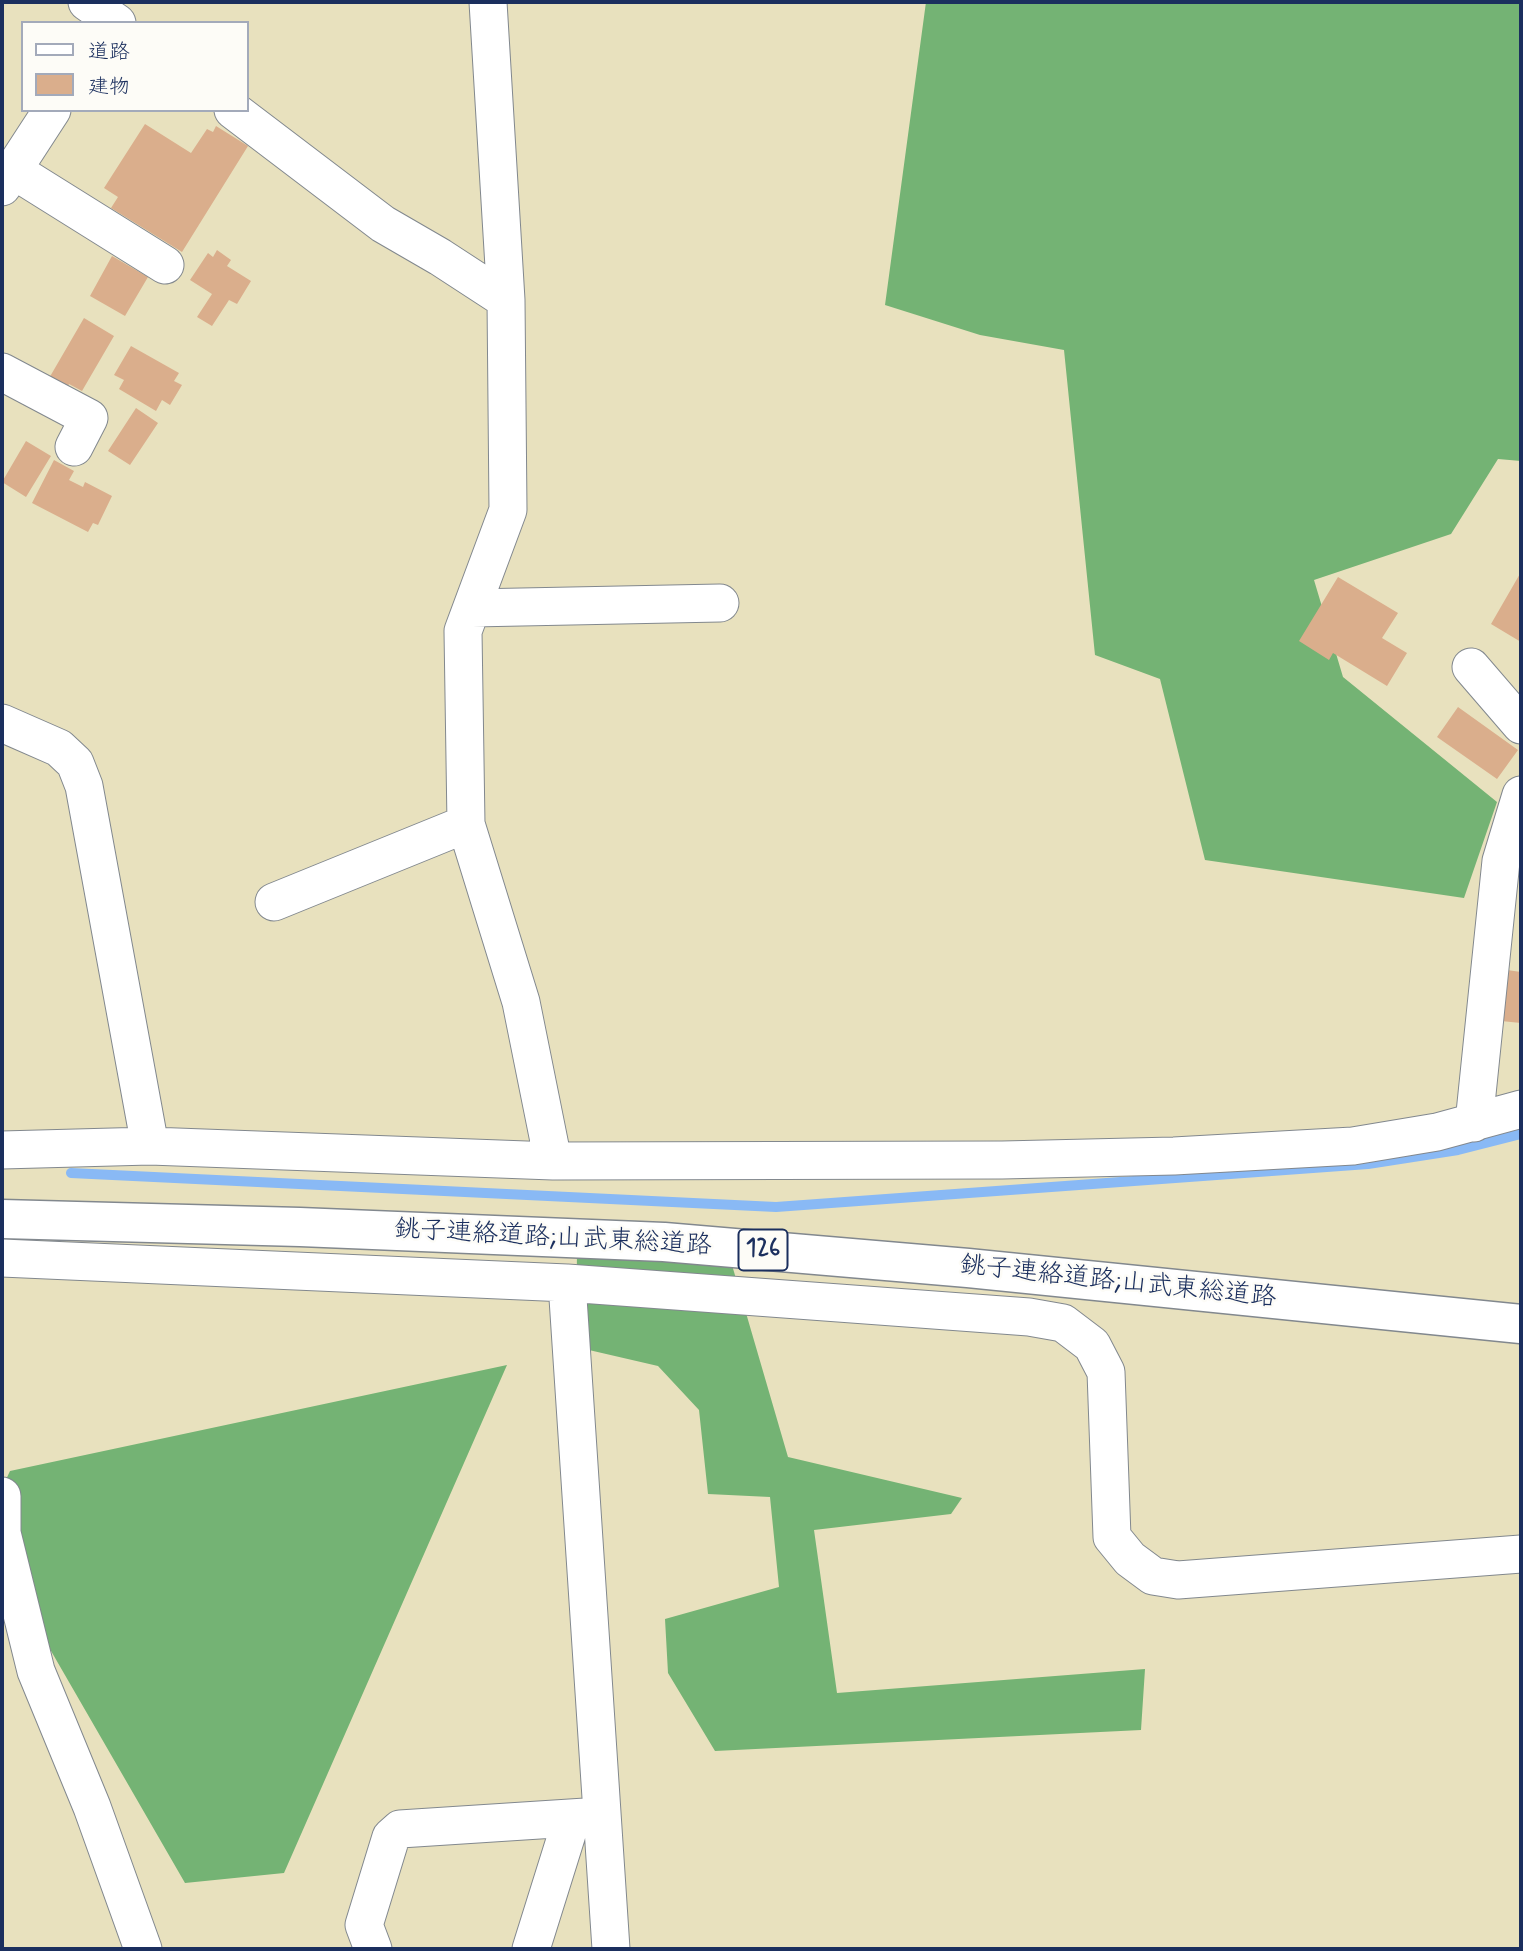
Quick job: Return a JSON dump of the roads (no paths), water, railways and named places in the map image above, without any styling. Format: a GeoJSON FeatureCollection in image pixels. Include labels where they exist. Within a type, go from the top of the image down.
{"type":"FeatureCollection","features":[{"type":"Feature","properties":{"kind":"highway","name":"銚子連絡道路;山武東総道路"},"geometry":{"type":"LineString","coordinates":[[2,1219],[300,1227],[664,1242],[968,1268],[1521,1324]]}},
{"type":"Feature","properties":{"kind":"street"},"geometry":{"type":"LineString","coordinates":[[488,2],[506,300],[508,510],[463,631],[466,824],[521,1002],[552,1161]]}},
{"type":"Feature","properties":{"kind":"street"},"geometry":{"type":"LineString","coordinates":[[51,112],[7,179],[165,265]]}},
{"type":"Feature","properties":{"kind":"street"},"geometry":{"type":"LineString","coordinates":[[236,112],[383,224],[506,300]]}},
{"type":"Feature","properties":{"kind":"street"},"geometry":{"type":"LineString","coordinates":[[2,372],[89,418],[74,447]]}},
{"type":"Feature","properties":{"kind":"street"},"geometry":{"type":"LineString","coordinates":[[472,608],[720,603]]}},
{"type":"Feature","properties":{"kind":"street"},"geometry":{"type":"LineString","coordinates":[[1471,667],[1521,725]]}},
{"type":"Feature","properties":{"kind":"street"},"geometry":{"type":"LineString","coordinates":[[2,723],[59,748],[75,763],[85,786],[150,1146]]}},
{"type":"Feature","properties":{"kind":"street"},"geometry":{"type":"LineString","coordinates":[[1474,1123],[1501,861],[1521,795]]}},
{"type":"Feature","properties":{"kind":"street"},"geometry":{"type":"LineString","coordinates":[[274,902],[466,824]]}},
{"type":"Feature","properties":{"kind":"street"},"geometry":{"type":"LineString","coordinates":[[2,1150],[150,1146],[552,1161],[1002,1160],[1174,1156],[1353,1146],[1437,1132],[1521,1109]]}},
{"type":"Feature","properties":{"kind":"street"},"geometry":{"type":"LineString","coordinates":[[2,1258],[567,1283],[1029,1317],[1063,1323],[1092,1345],[1106,1372],[1112,1537],[1129,1559],[1153,1576],[1178,1580],[1521,1553]]}},
{"type":"Feature","properties":{"kind":"street"},"geometry":{"type":"LineString","coordinates":[[567,1283],[586,1817],[611,1949]]}},
{"type":"Feature","properties":{"kind":"street"},"geometry":{"type":"LineString","coordinates":[[2,1496],[2,1533],[36,1671],[92,1807],[144,1949]]}},
{"type":"Feature","properties":{"kind":"street"},"geometry":{"type":"LineString","coordinates":[[373,1949],[364,1925],[391,1838],[400,1829],[586,1817]]}},
{"type":"Feature","properties":{"kind":"street"},"geometry":{"type":"LineString","coordinates":[[531,1949],[586,1817]]}},
{"type":"Feature","properties":{"kind":"waterway"},"geometry":{"type":"LineString","coordinates":[[71,1173],[776,1207],[1368,1164],[1458,1150],[1521,1134]]}}]}
